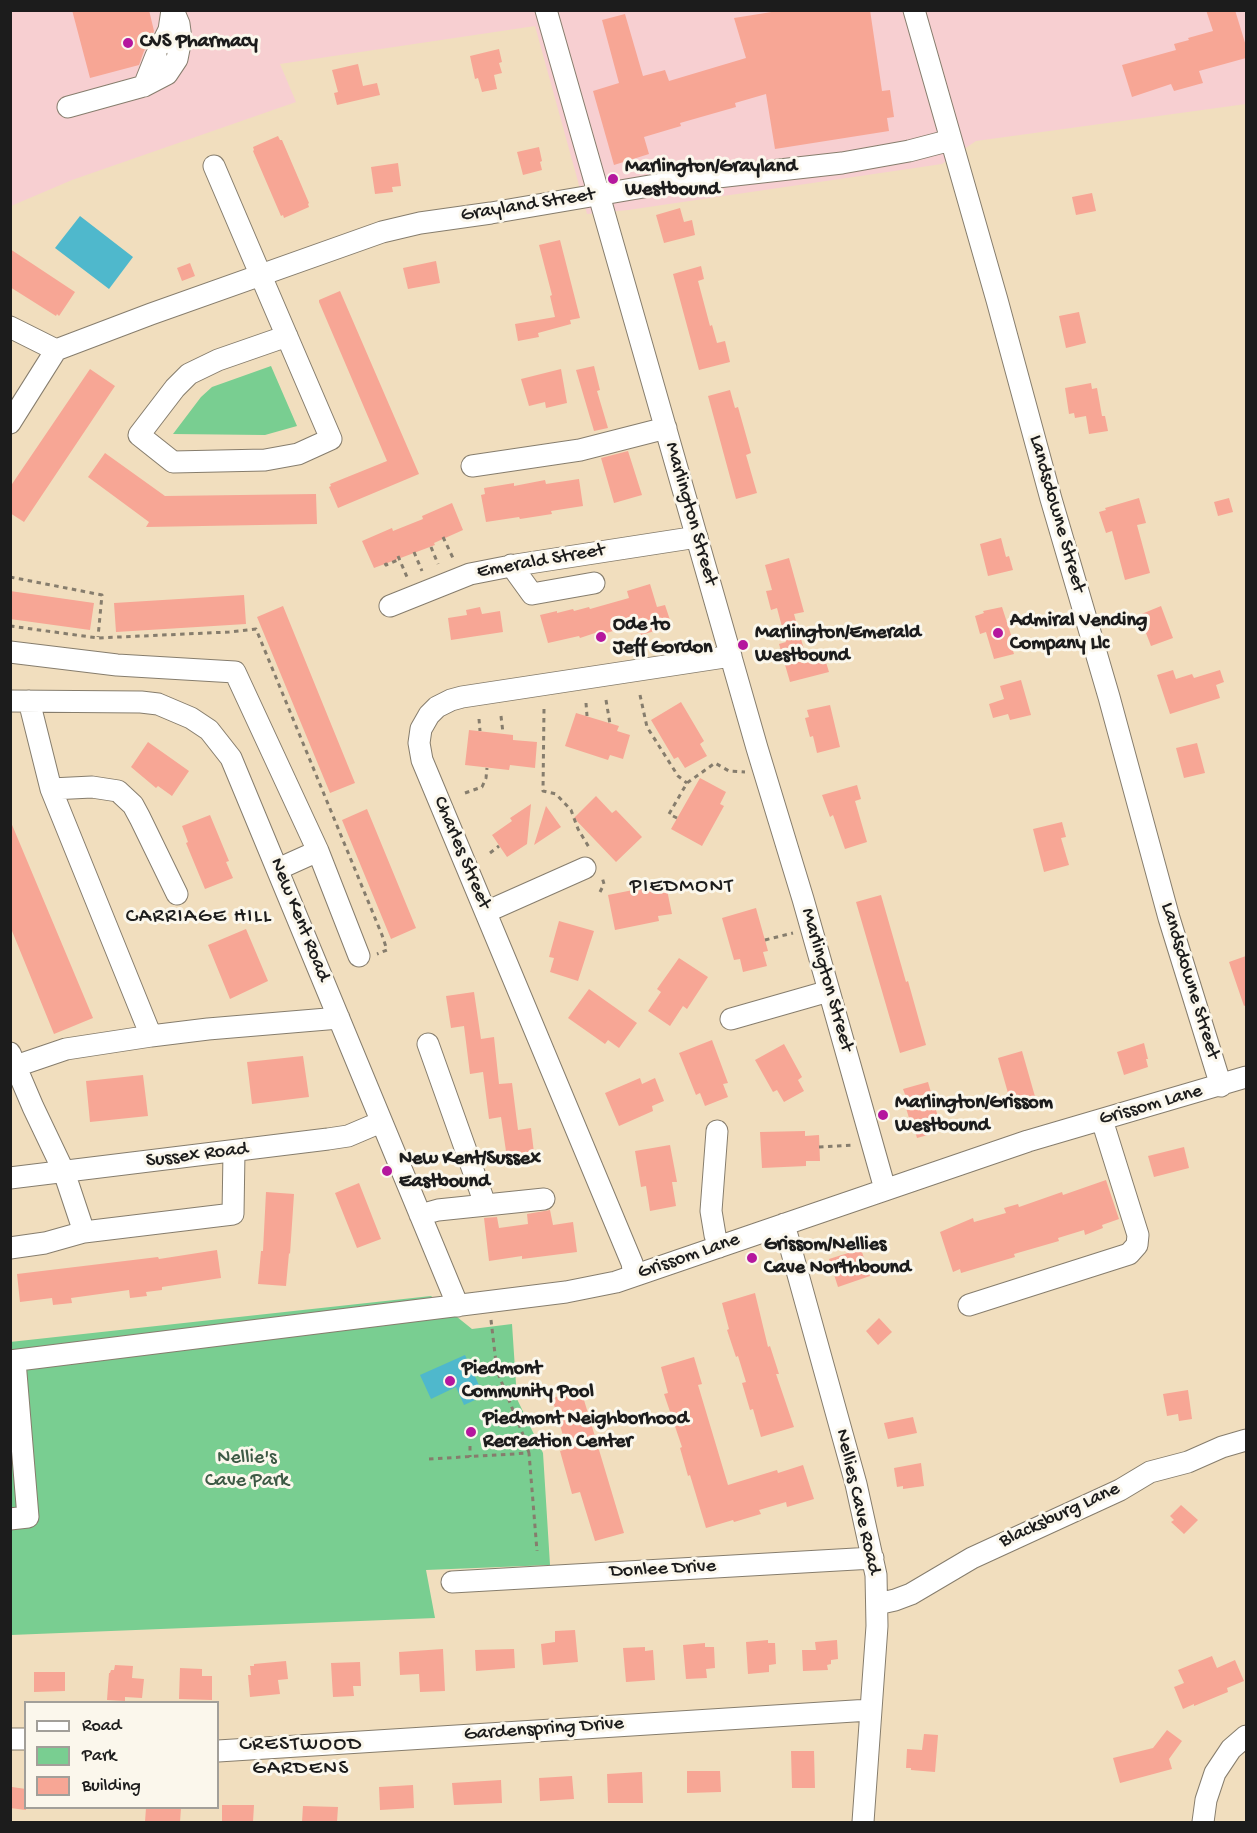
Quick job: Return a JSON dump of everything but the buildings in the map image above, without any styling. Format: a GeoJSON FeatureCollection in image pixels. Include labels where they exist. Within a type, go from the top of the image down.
{"type":"FeatureCollection","features":[{"type":"Feature","properties":{"kind":"street"},"geometry":{"type":"LineString","coordinates":[[144,86],[169,30],[173,10]]}},
{"type":"Feature","properties":{"kind":"street"},"geometry":{"type":"LineString","coordinates":[[68,107],[144,86],[167,74],[177,59],[181,39],[179,24],[173,10]]}},
{"type":"Feature","properties":{"kind":"street","name":"Landsdowne Street"},"geometry":{"type":"LineString","coordinates":[[914,10],[1109,697],[1169,918],[1221,1086]]}},
{"type":"Feature","properties":{"kind":"street","name":"Marlington Street"},"geometry":{"type":"LineString","coordinates":[[553,12],[600,195],[885,1189]]}},
{"type":"Feature","properties":{"kind":"street","name":"Grayland Street"},"geometry":{"type":"LineString","coordinates":[[56,350],[151,314],[382,232],[405,226],[674,182],[842,163],[909,151],[951,140]]}},
{"type":"Feature","properties":{"kind":"street"},"geometry":{"type":"LineString","coordinates":[[214,166],[261,276],[287,336],[331,439],[298,454],[265,460],[173,462],[139,435],[175,388],[189,374],[218,360],[287,336]]}},
{"type":"Feature","properties":{"kind":"street"},"geometry":{"type":"LineString","coordinates":[[10,327],[56,350],[10,423]]}},
{"type":"Feature","properties":{"kind":"street"},"geometry":{"type":"LineString","coordinates":[[472,466],[580,450],[666,428]]}},
{"type":"Feature","properties":{"kind":"street","name":"Emerald Street"},"geometry":{"type":"LineString","coordinates":[[390,606],[470,574],[697,537]]}},
{"type":"Feature","properties":{"kind":"street"},"geometry":{"type":"LineString","coordinates":[[511,566],[532,594],[594,583]]}},
{"type":"Feature","properties":{"kind":"street"},"geometry":{"type":"LineString","coordinates":[[10,652],[117,665],[235,672],[318,851],[359,956]]}},
{"type":"Feature","properties":{"kind":"street","name":"Charles Street"},"geometry":{"type":"LineString","coordinates":[[634,1276],[633,1263],[422,759],[419,749],[421,729],[437,707],[462,697],[731,656]]}},
{"type":"Feature","properties":{"kind":"street"},"geometry":{"type":"LineString","coordinates":[[20,701],[51,789],[151,1036]]}},
{"type":"Feature","properties":{"kind":"street","name":"New Kent Road"},"geometry":{"type":"LineString","coordinates":[[20,701],[158,704],[191,718],[209,730],[231,758],[458,1306]]}},
{"type":"Feature","properties":{"kind":"street"},"geometry":{"type":"LineString","coordinates":[[51,789],[92,787],[118,791],[132,805],[140,818],[177,894]]}},
{"type":"Feature","properties":{"kind":"street"},"geometry":{"type":"LineString","coordinates":[[278,869],[318,851]]}},
{"type":"Feature","properties":{"kind":"street"},"geometry":{"type":"LineString","coordinates":[[486,912],[593,866]]}},
{"type":"Feature","properties":{"kind":"street"},"geometry":{"type":"LineString","coordinates":[[732,1019],[829,991]]}},
{"type":"Feature","properties":{"kind":"street"},"geometry":{"type":"LineString","coordinates":[[84,1232],[64,1172],[13,1060],[151,1036],[339,1018]]}},
{"type":"Feature","properties":{"kind":"street"},"geometry":{"type":"LineString","coordinates":[[428,1044],[485,1204]]}},
{"type":"Feature","properties":{"kind":"street","name":"Grissom Lane"},"geometry":{"type":"LineString","coordinates":[[13,1361],[594,1287],[634,1276],[1029,1141],[1246,1077]]}},
{"type":"Feature","properties":{"kind":"street"},"geometry":{"type":"LineString","coordinates":[[969,1305],[1129,1254],[1137,1245],[1138,1235],[1102,1120]]}},
{"type":"Feature","properties":{"kind":"street","name":"Sussex Road"},"geometry":{"type":"LineString","coordinates":[[10,1178],[234,1152],[348,1136],[381,1122]]}},
{"type":"Feature","properties":{"kind":"street"},"geometry":{"type":"LineString","coordinates":[[717,1131],[711,1211],[719,1247]]}},
{"type":"Feature","properties":{"kind":"street"},"geometry":{"type":"LineString","coordinates":[[10,1248],[45,1243],[84,1232],[233,1214],[234,1152]]}},
{"type":"Feature","properties":{"kind":"street"},"geometry":{"type":"LineString","coordinates":[[420,1215],[438,1210],[544,1199]]}},
{"type":"Feature","properties":{"kind":"street","name":"Nellies Cave Road"},"geometry":{"type":"LineString","coordinates":[[784,1224],[856,1484],[873,1558],[877,1604],[863,1822]]}},
{"type":"Feature","properties":{"kind":"street"},"geometry":{"type":"LineString","coordinates":[[10,1519],[28,1517],[13,1361]]}},
{"type":"Feature","properties":{"kind":"street","name":"Blacksburg Lane"},"geometry":{"type":"LineString","coordinates":[[877,1604],[911,1594],[972,1558],[1119,1490],[1150,1472],[1188,1462],[1233,1442],[1246,1440]]}},
{"type":"Feature","properties":{"kind":"street","name":"Donlee Drive"},"geometry":{"type":"LineString","coordinates":[[452,1582],[873,1558]]}},
{"type":"Feature","properties":{"kind":"street","name":"Gardenspring Drive"},"geometry":{"type":"LineString","coordinates":[[219,1751],[870,1710]]}},
{"type":"Feature","properties":{"kind":"street"},"geometry":{"type":"LineString","coordinates":[[1203,1822],[1206,1800],[1215,1773],[1231,1749],[1246,1736]]}},
{"type":"Feature","properties":{"kind":"path"},"geometry":{"type":"LineString","coordinates":[[443,537],[453,558]]}},
{"type":"Feature","properties":{"kind":"path"},"geometry":{"type":"LineString","coordinates":[[431,547],[438,564]]}},
{"type":"Feature","properties":{"kind":"path"},"geometry":{"type":"LineString","coordinates":[[414,552],[422,571]]}},
{"type":"Feature","properties":{"kind":"path"},"geometry":{"type":"LineString","coordinates":[[385,563],[386,565],[399,557],[407,577]]}},
{"type":"Feature","properties":{"kind":"path"},"geometry":{"type":"LineString","coordinates":[[10,578],[102,595],[98,638]]}},
{"type":"Feature","properties":{"kind":"path"},"geometry":{"type":"LineString","coordinates":[[640,695],[647,727],[678,776],[687,783]]}},
{"type":"Feature","properties":{"kind":"path"},"geometry":{"type":"LineString","coordinates":[[606,700],[610,723]]}},
{"type":"Feature","properties":{"kind":"path"},"geometry":{"type":"LineString","coordinates":[[586,703],[587,716]]}},
{"type":"Feature","properties":{"kind":"path"},"geometry":{"type":"LineString","coordinates":[[544,710],[543,791],[556,795],[571,810],[578,829],[590,847],[593,866],[604,884],[600,892]]}},
{"type":"Feature","properties":{"kind":"path"},"geometry":{"type":"LineString","coordinates":[[501,716],[503,733]]}},
{"type":"Feature","properties":{"kind":"path"},"geometry":{"type":"LineString","coordinates":[[479,719],[480,731]]}},
{"type":"Feature","properties":{"kind":"path"},"geometry":{"type":"LineString","coordinates":[[677,818],[669,814],[687,783],[715,763],[729,771],[749,772]]}},
{"type":"Feature","properties":{"kind":"path"},"geometry":{"type":"LineString","coordinates":[[465,793],[482,788],[487,768]]}},
{"type":"Feature","properties":{"kind":"path"},"geometry":{"type":"LineString","coordinates":[[490,853],[499,846]]}},
{"type":"Feature","properties":{"kind":"path"},"geometry":{"type":"LineString","coordinates":[[765,940],[794,932]]}},
{"type":"Feature","properties":{"kind":"path"},"geometry":{"type":"LineString","coordinates":[[819,1147],[855,1144]]}},
{"type":"Feature","properties":{"kind":"path"},"geometry":{"type":"LineString","coordinates":[[490,1315],[497,1371],[529,1453],[537,1551]]}},
{"type":"Feature","properties":{"kind":"path"},"geometry":{"type":"LineString","coordinates":[[470,1446],[470,1456]]}},
{"type":"Feature","properties":{"kind":"path"},"geometry":{"type":"LineString","coordinates":[[429,1459],[529,1453]]}},
{"type":"Feature","properties":{"kind":"shaded area"},"geometry":{"type":"Polygon","coordinates":[[[11,11],[1246,11],[1246,104],[976,141],[942,164],[587,214],[535,26],[280,64],[296,102],[72,180],[11,206],[11,11]]]}},
{"type":"Feature","properties":{"kind":"green space"},"geometry":{"type":"Polygon","coordinates":[[[271,366],[297,426],[265,435],[173,434],[201,397],[212,387],[271,366]]]}},
{"type":"Feature","properties":{"kind":"green space","name":"Nellie's Cave Park"},"geometry":{"type":"Polygon","coordinates":[[[431,1296],[472,1329],[512,1324],[517,1399],[543,1453],[550,1565],[426,1570],[435,1618],[11,1635],[10,1342],[431,1296]]]}},
{"type":"Feature","properties":{"kind":"water"},"geometry":{"type":"Polygon","coordinates":[[[80,216],[133,257],[109,289],[55,248],[80,216]]]}},
{"type":"Feature","properties":{"kind":"water","name":"Piedmont Community Pool"},"geometry":{"type":"Polygon","coordinates":[[[465,1355],[484,1396],[464,1405],[456,1387],[431,1399],[420,1375],[465,1355]]]}},
{"type":"Feature","properties":{"kind":"place","name":"CVS Pharmacy"},"geometry":{"type":"Point","coordinates":[128,43]}},
{"type":"Feature","properties":{"kind":"place","name":"Marlington/Grayland Westbound"},"geometry":{"type":"Point","coordinates":[613,179]}},
{"type":"Feature","properties":{"kind":"place","name":"Admiral Vending Company Llc"},"geometry":{"type":"Point","coordinates":[998,633]}},
{"type":"Feature","properties":{"kind":"place","name":"Ode to Jeff Gordon"},"geometry":{"type":"Point","coordinates":[601,637]}},
{"type":"Feature","properties":{"kind":"place","name":"Marlington/Emerald Westbound"},"geometry":{"type":"Point","coordinates":[743,645]}},
{"type":"Feature","properties":{"kind":"place","name":"Marlington/Grissom Westbound"},"geometry":{"type":"Point","coordinates":[883,1115]}},
{"type":"Feature","properties":{"kind":"place","name":"New Kent/Sussex Eastbound"},"geometry":{"type":"Point","coordinates":[387,1171]}},
{"type":"Feature","properties":{"kind":"place","name":"Grissom/Nellies Cave Northbound"},"geometry":{"type":"Point","coordinates":[752,1258]}},
{"type":"Feature","properties":{"kind":"place","name":"Piedmont Community Pool"},"geometry":{"type":"Point","coordinates":[450,1381]}},
{"type":"Feature","properties":{"kind":"place","name":"Piedmont Neighborhood Recreation Center"},"geometry":{"type":"Point","coordinates":[471,1432]}},
{"type":"Feature","properties":{"kind":"district","name":"PIEDMONT"},"geometry":{"type":"Point","coordinates":[682,888]}},
{"type":"Feature","properties":{"kind":"district","name":"CARRIAGE HILL"},"geometry":{"type":"Point","coordinates":[199,918]}},
{"type":"Feature","properties":{"kind":"district","name":"CRESTWOOD GARDENS"},"geometry":{"type":"Point","coordinates":[301,1758]}}]}
